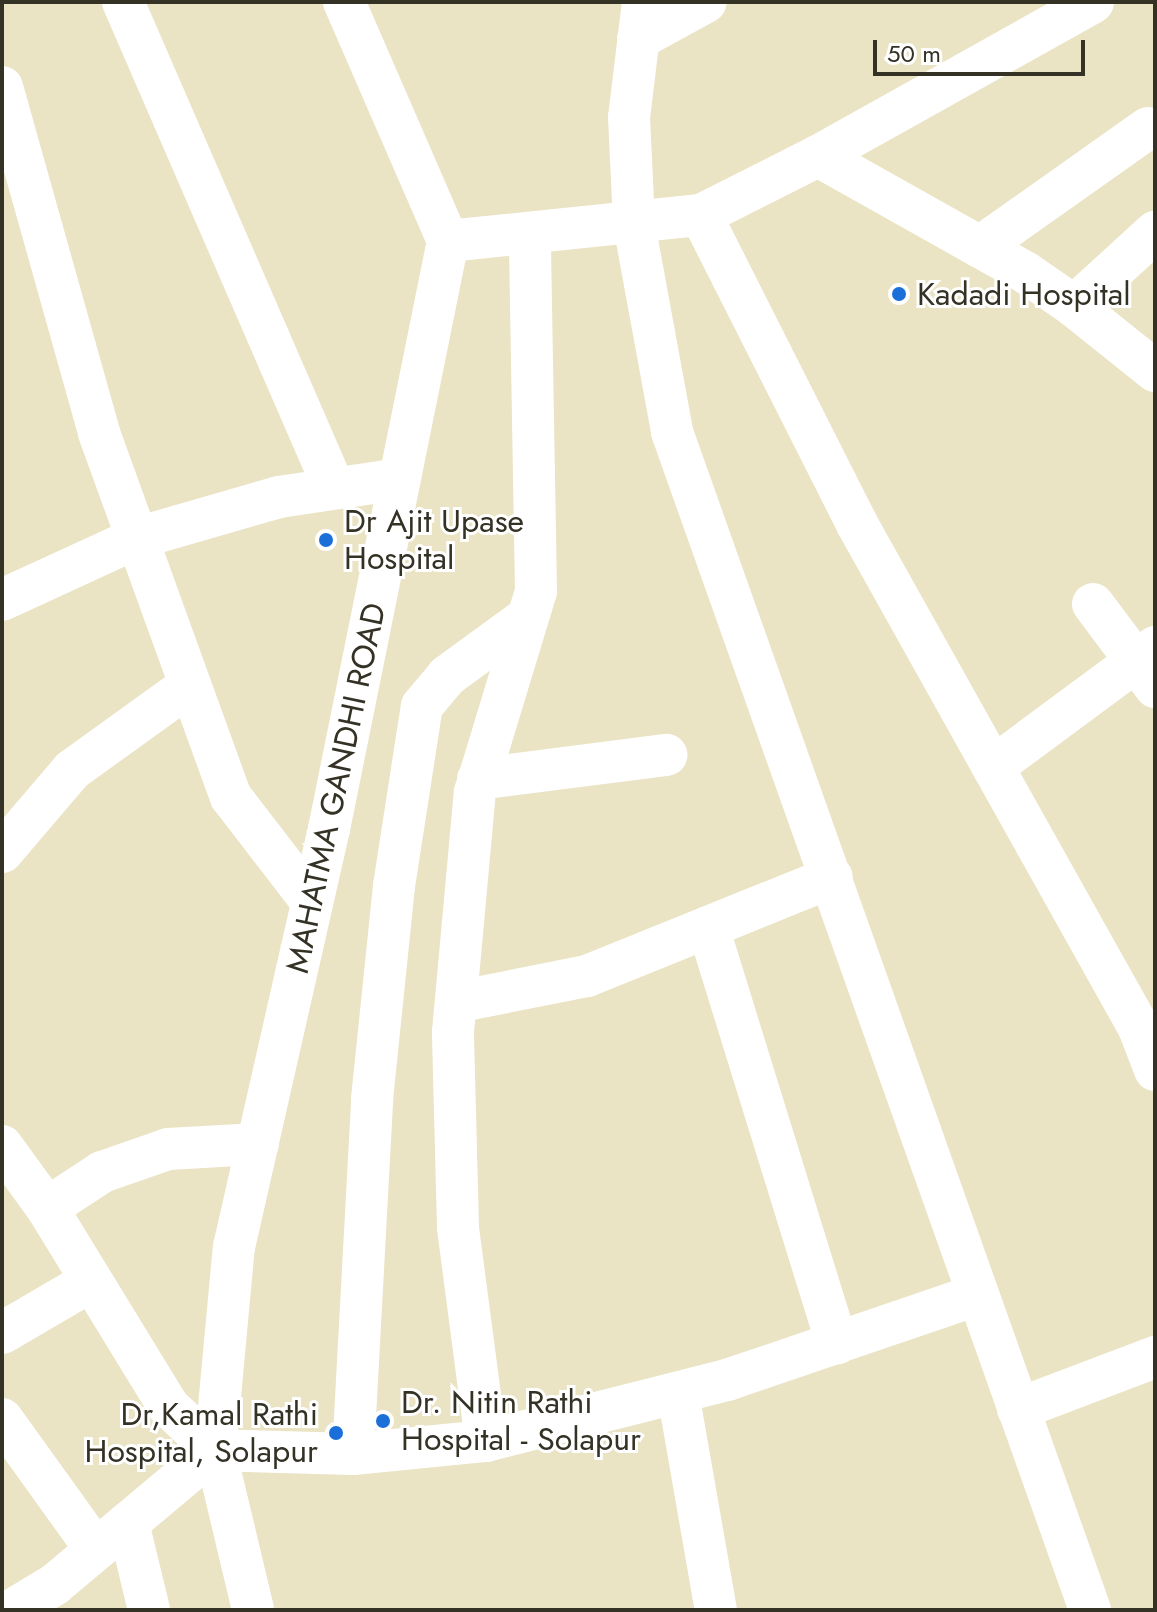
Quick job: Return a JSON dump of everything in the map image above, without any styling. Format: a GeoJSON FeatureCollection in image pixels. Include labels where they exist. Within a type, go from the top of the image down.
{"type":"FeatureCollection","features":[{"type":"Feature","properties":{"kind":"street"},"geometry":{"type":"LineString","coordinates":[[123,2],[334,488]]}},
{"type":"Feature","properties":{"kind":"street"},"geometry":{"type":"LineString","coordinates":[[344,2],[448,241],[701,215],[818,156],[1093,2]]}},
{"type":"Feature","properties":{"kind":"street"},"geometry":{"type":"LineString","coordinates":[[706,2],[640,20],[629,117],[634,224],[672,432],[1018,1409],[1079,1607]]}},
{"type":"Feature","properties":{"kind":"street"},"geometry":{"type":"LineString","coordinates":[[2,87],[13,172],[99,433],[231,797],[312,902]]}},
{"type":"Feature","properties":{"kind":"street"},"geometry":{"type":"LineString","coordinates":[[980,247],[1148,128]]}},
{"type":"Feature","properties":{"kind":"street"},"geometry":{"type":"LineString","coordinates":[[818,156],[1025,272],[1074,306],[1155,371]]}},
{"type":"Feature","properties":{"kind":"street"},"geometry":{"type":"LineString","coordinates":[[701,215],[857,524],[993,767],[1147,1024],[1155,1070]]}},
{"type":"Feature","properties":{"kind":"street"},"geometry":{"type":"LineString","coordinates":[[1074,306],[1155,232]]}},
{"type":"Feature","properties":{"kind":"street"},"geometry":{"type":"LineString","coordinates":[[486,1441],[458,1227],[453,1032],[478,779],[536,591],[530,233]]}},
{"type":"Feature","properties":{"kind":"street","name":"MAHATMA GANDHI ROAD"},"geometry":{"type":"LineString","coordinates":[[215,1450],[234,1247],[312,902],[448,241]]}},
{"type":"Feature","properties":{"kind":"street"},"geometry":{"type":"LineString","coordinates":[[2,600],[137,538],[279,497],[400,479]]}},
{"type":"Feature","properties":{"kind":"street"},"geometry":{"type":"LineString","coordinates":[[993,767],[1149,666],[1093,604]]}},
{"type":"Feature","properties":{"kind":"street"},"geometry":{"type":"LineString","coordinates":[[353,1454],[372,1099],[394,886],[422,706],[447,676],[528,617]]}},
{"type":"Feature","properties":{"kind":"street"},"geometry":{"type":"LineString","coordinates":[[2,852],[72,770],[190,685]]}},
{"type":"Feature","properties":{"kind":"street"},"geometry":{"type":"LineString","coordinates":[[478,779],[666,755]]}},
{"type":"Feature","properties":{"kind":"street"},"geometry":{"type":"LineString","coordinates":[[456,1002],[587,976],[832,877]]}},
{"type":"Feature","properties":{"kind":"street"},"geometry":{"type":"LineString","coordinates":[[708,927],[837,1343]]}},
{"type":"Feature","properties":{"kind":"street"},"geometry":{"type":"LineString","coordinates":[[47,1208],[102,1172],[168,1149],[258,1144]]}},
{"type":"Feature","properties":{"kind":"street"},"geometry":{"type":"LineString","coordinates":[[2,1146],[47,1208],[169,1407],[215,1450],[253,1610]]}},
{"type":"Feature","properties":{"kind":"street"},"geometry":{"type":"LineString","coordinates":[[2,1333],[91,1281]]}},
{"type":"Feature","properties":{"kind":"street"},"geometry":{"type":"LineString","coordinates":[[12,1610],[54,1585],[215,1450],[353,1454],[486,1441],[727,1380],[977,1295]]}},
{"type":"Feature","properties":{"kind":"street"},"geometry":{"type":"LineString","coordinates":[[1018,1409],[1155,1357]]}},
{"type":"Feature","properties":{"kind":"street"},"geometry":{"type":"LineString","coordinates":[[678,1393],[716,1610]]}},
{"type":"Feature","properties":{"kind":"street"},"geometry":{"type":"LineString","coordinates":[[2,1419],[96,1550]]}},
{"type":"Feature","properties":{"kind":"street"},"geometry":{"type":"LineString","coordinates":[[128,1523],[149,1610]]}},
{"type":"Feature","properties":{"kind":"place","name":"Kadadi Hospital"},"geometry":{"type":"Point","coordinates":[899,294]}},
{"type":"Feature","properties":{"kind":"place","name":"Dr Ajit Upase Hospital"},"geometry":{"type":"Point","coordinates":[326,540]}},
{"type":"Feature","properties":{"kind":"place","name":"Dr. Nitin Rathi Hospital - Solapur"},"geometry":{"type":"Point","coordinates":[383,1421]}},
{"type":"Feature","properties":{"kind":"place","name":"Dr,Kamal Rathi Hospital, Solapur"},"geometry":{"type":"Point","coordinates":[336,1433]}}]}
